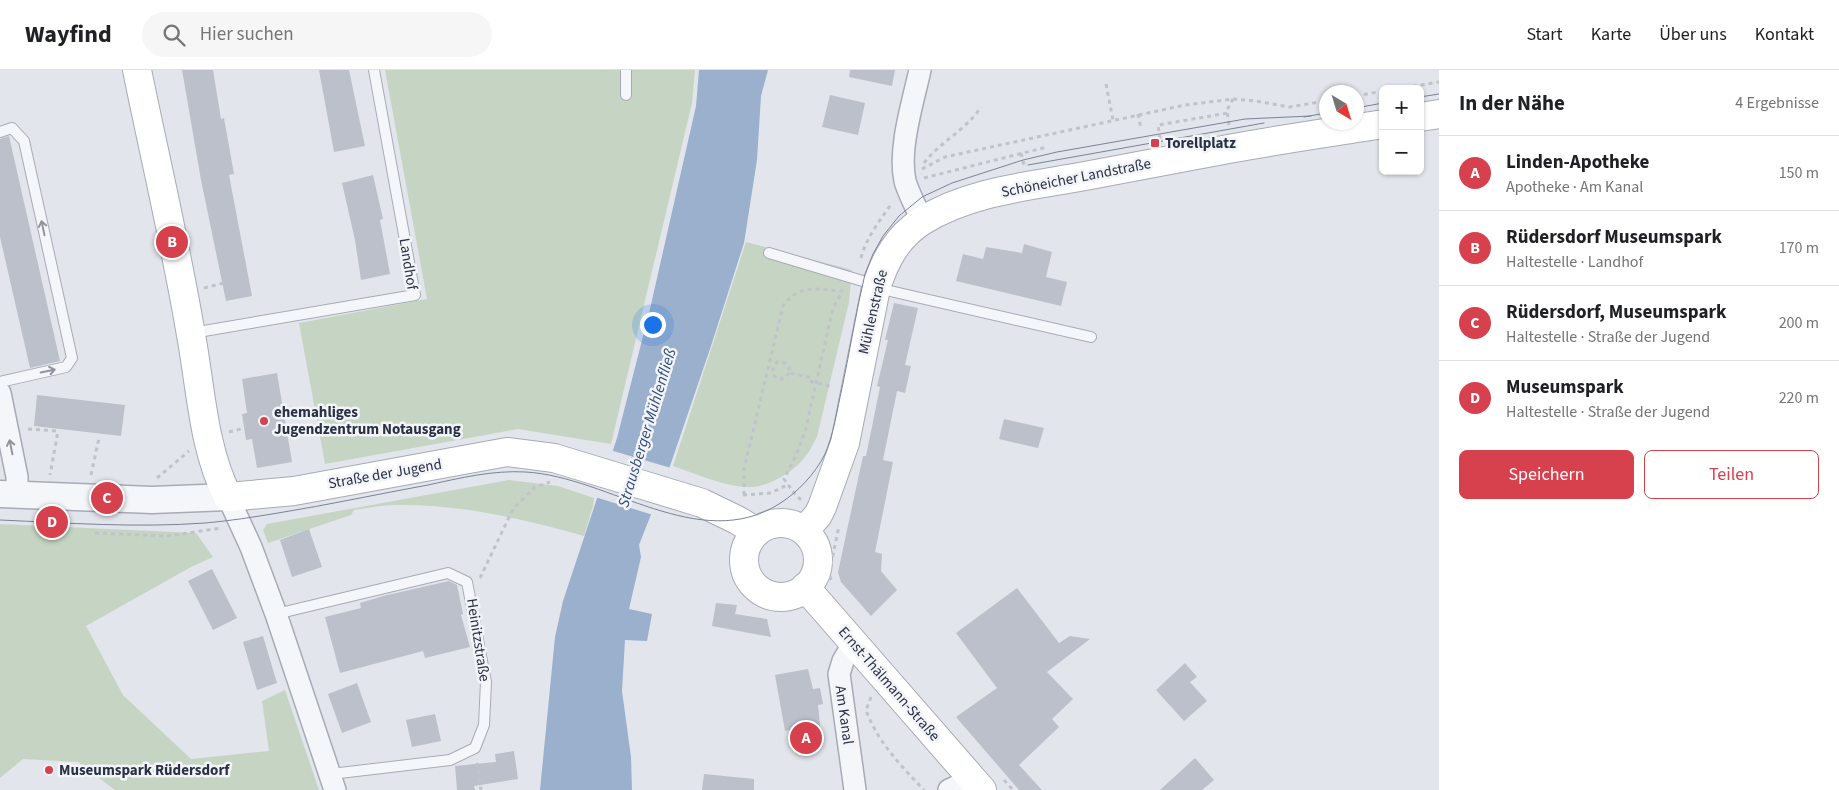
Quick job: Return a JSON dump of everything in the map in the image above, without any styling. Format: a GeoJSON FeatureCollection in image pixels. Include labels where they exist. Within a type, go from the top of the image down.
{"type":"FeatureCollection","features":[{"type":"Feature","properties":{"kind":"main road"},"geometry":{"type":"LineString","coordinates":[[137,70],[191,333],[213,459],[228,497]]}},
{"type":"Feature","properties":{"kind":"main road"},"geometry":{"type":"LineString","coordinates":[[1424,116],[1439,114]]}},
{"type":"Feature","properties":{"kind":"main road","name":"Schöneicher Landstraße"},"geometry":{"type":"LineString","coordinates":[[922,221],[944,208],[984,195],[1235,148],[1379,125]]}},
{"type":"Feature","properties":{"kind":"main road","name":"Mühlenstraße"},"geometry":{"type":"LineString","coordinates":[[804,531],[818,515],[822,507],[845,443],[877,286],[886,260],[897,244],[911,229],[922,221]]}},
{"type":"Feature","properties":{"kind":"main road","name":"Straße der Jugend"},"geometry":{"type":"LineString","coordinates":[[228,497],[294,491],[507,452],[554,458],[560,471],[710,507],[757,532]]}},
{"type":"Feature","properties":{"kind":"main road"},"geometry":{"type":"LineString","coordinates":[[780,523],[792,525],[804,531],[816,548],[818,559],[814,574],[805,587],[796,594],[784,597],[762,592],[747,575],[744,564],[745,552],[749,541],[757,532],[768,526],[780,523]]}},
{"type":"Feature","properties":{"kind":"main road","name":"Ernst-Thälmann-Straße"},"geometry":{"type":"LineString","coordinates":[[805,587],[854,644],[968,786]]}},
{"type":"Feature","properties":{"kind":"street"},"geometry":{"type":"LineString","coordinates":[[920,70],[905,134],[904,173],[906,185],[922,221]]}},
{"type":"Feature","properties":{"kind":"street"},"geometry":{"type":"LineString","coordinates":[[0,392],[17,477],[9,495]]}},
{"type":"Feature","properties":{"kind":"street","name":"Straße der Jugend"},"geometry":{"type":"LineString","coordinates":[[9,495],[152,500],[228,497]]}},
{"type":"Feature","properties":{"kind":"street"},"geometry":{"type":"LineString","coordinates":[[228,497],[242,525],[276,614],[333,782]]}},
{"type":"Feature","properties":{"kind":"street","name":"Am Kanal"},"geometry":{"type":"LineString","coordinates":[[854,644],[843,660],[839,674],[854,790]]}},
{"type":"Feature","properties":{"kind":"lane","name":"Landhof"},"geometry":{"type":"LineString","coordinates":[[191,333],[415,295],[374,70]]}},
{"type":"Feature","properties":{"kind":"lane"},"geometry":{"type":"LineString","coordinates":[[626,70],[626,95]]}},
{"type":"Feature","properties":{"kind":"lane"},"geometry":{"type":"LineString","coordinates":[[0,132],[12,128],[24,141],[72,358],[66,367],[0,382]]}},
{"type":"Feature","properties":{"kind":"lane"},"geometry":{"type":"LineString","coordinates":[[769,253],[877,286],[1091,337]]}},
{"type":"Feature","properties":{"kind":"lane","name":"Heinitzstraße"},"geometry":{"type":"LineString","coordinates":[[276,614],[448,572],[467,582],[486,682],[484,725],[475,748]]}},
{"type":"Feature","properties":{"kind":"lane"},"geometry":{"type":"LineString","coordinates":[[333,782],[450,760],[475,748]]}},
{"type":"Feature","properties":{"kind":"path"},"geometry":{"type":"LineString","coordinates":[[1421,85],[1439,82]]}},
{"type":"Feature","properties":{"kind":"path"},"geometry":{"type":"LineString","coordinates":[[1106,84],[1113,120]]}},
{"type":"Feature","properties":{"kind":"path"},"geometry":{"type":"LineString","coordinates":[[1364,95],[1379,92]]}},
{"type":"Feature","properties":{"kind":"path"},"geometry":{"type":"LineString","coordinates":[[917,172],[945,157],[1185,105],[1232,99],[1288,107],[1319,102]]}},
{"type":"Feature","properties":{"kind":"path"},"geometry":{"type":"LineString","coordinates":[[1161,145],[1158,125],[1228,113],[1227,110],[1232,99]]}},
{"type":"Feature","properties":{"kind":"path"},"geometry":{"type":"LineString","coordinates":[[917,172],[936,150],[973,119],[981,108]]}},
{"type":"Feature","properties":{"kind":"path"},"geometry":{"type":"LineString","coordinates":[[1138,114],[1141,129]]}},
{"type":"Feature","properties":{"kind":"path"},"geometry":{"type":"LineString","coordinates":[[917,172],[924,178],[1047,147]]}},
{"type":"Feature","properties":{"kind":"path"},"geometry":{"type":"LineString","coordinates":[[196,290],[223,284]]}},
{"type":"Feature","properties":{"kind":"path"},"geometry":{"type":"LineString","coordinates":[[744,495],[744,469],[771,368],[783,306],[789,297],[797,292],[809,289],[842,291]]}},
{"type":"Feature","properties":{"kind":"path"},"geometry":{"type":"LineString","coordinates":[[710,507],[725,493],[744,495],[771,493],[787,485],[784,479],[805,432],[833,308],[840,297]]}},
{"type":"Feature","properties":{"kind":"path"},"geometry":{"type":"LineString","coordinates":[[771,368],[777,362],[783,362],[788,365],[790,372]]}},
{"type":"Feature","properties":{"kind":"path"},"geometry":{"type":"LineString","coordinates":[[771,368],[773,375],[778,379],[784,379],[790,372]]}},
{"type":"Feature","properties":{"kind":"path"},"geometry":{"type":"LineString","coordinates":[[790,372],[809,377],[809,381],[833,387]]}},
{"type":"Feature","properties":{"kind":"path"},"geometry":{"type":"LineString","coordinates":[[32,428],[57,431],[50,478]]}},
{"type":"Feature","properties":{"kind":"path"},"geometry":{"type":"LineString","coordinates":[[226,433],[245,428]]}},
{"type":"Feature","properties":{"kind":"path"},"geometry":{"type":"LineString","coordinates":[[90,478],[99,438]]}},
{"type":"Feature","properties":{"kind":"path"},"geometry":{"type":"LineString","coordinates":[[155,479],[190,450]]}},
{"type":"Feature","properties":{"kind":"path"},"geometry":{"type":"LineString","coordinates":[[471,597],[513,509],[535,487],[560,471]]}},
{"type":"Feature","properties":{"kind":"path"},"geometry":{"type":"LineString","coordinates":[[95,533],[168,536],[242,525]]}},
{"type":"Feature","properties":{"kind":"path"},"geometry":{"type":"LineString","coordinates":[[832,584],[830,574],[839,526]]}},
{"type":"Feature","properties":{"kind":"path"},"geometry":{"type":"LineString","coordinates":[[872,695],[866,710],[869,719],[894,759],[924,790]]}},
{"type":"Feature","properties":{"kind":"path"},"geometry":{"type":"LineString","coordinates":[[475,748],[481,790]]}},
{"type":"Feature","properties":{"kind":"green space"},"geometry":{"type":"Polygon","coordinates":[[[385,70],[695,70],[692,103],[611,444],[518,429],[325,464],[299,323],[427,299],[385,70]]]}},
{"type":"Feature","properties":{"kind":"green space"},"geometry":{"type":"Polygon","coordinates":[[[746,242],[852,270],[849,302],[817,437],[805,457],[794,468],[780,478],[755,487],[719,482],[673,466],[746,242]]]}},
{"type":"Feature","properties":{"kind":"green space"},"geometry":{"type":"Polygon","coordinates":[[[509,480],[558,486],[594,498],[584,536],[491,514],[420,505],[396,505],[354,510],[351,515],[268,543],[263,530],[267,524],[509,480]]]}},
{"type":"Feature","properties":{"kind":"green space"},"geometry":{"type":"Polygon","coordinates":[[[0,524],[196,533],[213,557],[191,567],[86,626],[123,695],[191,759],[269,751],[262,701],[285,690],[319,790],[115,790],[78,762],[23,759],[0,778],[0,524]]]}},
{"type":"Feature","properties":{"kind":"water","name":"Strausberger Mühlenfließ"},"geometry":{"type":"Polygon","coordinates":[[[699,70],[768,70],[761,96],[757,160],[744,243],[670,466],[639,545],[641,557],[629,609],[652,614],[647,641],[625,640],[622,691],[631,757],[632,790],[540,790],[555,637],[563,601],[617,438],[650,309],[696,106],[699,70]]]}},
{"type":"Feature","properties":{"kind":"pier"},"geometry":{"type":"Polygon","coordinates":[[[610,450],[671,468],[653,515],[595,497],[610,450]]]}},
{"type":"Feature","properties":{"kind":"building"},"geometry":{"type":"Polygon","coordinates":[[[182,70],[213,70],[221,119],[224,118],[234,174],[229,175],[252,296],[226,301],[201,180],[182,70]]]}},
{"type":"Feature","properties":{"kind":"building"},"geometry":{"type":"Polygon","coordinates":[[[319,70],[349,70],[365,146],[334,152],[319,70]]]}},
{"type":"Feature","properties":{"kind":"building"},"geometry":{"type":"Polygon","coordinates":[[[850,70],[895,70],[892,86],[849,77],[850,70]]]}},
{"type":"Feature","properties":{"kind":"building"},"geometry":{"type":"Polygon","coordinates":[[[830,95],[865,103],[858,135],[822,127],[830,95]]]}},
{"type":"Feature","properties":{"kind":"building"},"geometry":{"type":"Polygon","coordinates":[[[9,136],[60,361],[30,368],[0,237],[0,139],[9,136]]]}},
{"type":"Feature","properties":{"kind":"building"},"geometry":{"type":"Polygon","coordinates":[[[373,175],[383,219],[380,220],[390,274],[361,280],[355,240],[342,183],[373,175]]]}},
{"type":"Feature","properties":{"kind":"building"},"geometry":{"type":"Polygon","coordinates":[[[1024,244],[1052,252],[1046,277],[1067,282],[1061,306],[956,281],[963,254],[983,259],[986,247],[1022,253],[1024,244]]]}},
{"type":"Feature","properties":{"kind":"building"},"geometry":{"type":"Polygon","coordinates":[[[894,303],[918,308],[905,365],[911,366],[905,393],[897,391],[883,460],[893,462],[875,552],[882,554],[881,571],[897,590],[871,616],[841,582],[838,572],[863,456],[866,456],[880,387],[877,386],[888,340],[885,340],[894,303]]]}},
{"type":"Feature","properties":{"kind":"building","name":"ehemahliges Jugendzentrum Notausgang"},"geometry":{"type":"Polygon","coordinates":[[[277,373],[292,462],[257,468],[252,439],[246,440],[242,414],[247,413],[242,379],[277,373]]]}},
{"type":"Feature","properties":{"kind":"building"},"geometry":{"type":"Polygon","coordinates":[[[37,395],[125,405],[121,436],[34,426],[37,395]]]}},
{"type":"Feature","properties":{"kind":"building"},"geometry":{"type":"Polygon","coordinates":[[[1004,419],[1044,428],[1038,448],[999,439],[1004,419]]]}},
{"type":"Feature","properties":{"kind":"building"},"geometry":{"type":"Polygon","coordinates":[[[309,529],[322,567],[292,577],[280,540],[309,529]]]}},
{"type":"Feature","properties":{"kind":"building"},"geometry":{"type":"Polygon","coordinates":[[[212,569],[237,618],[213,630],[188,581],[212,569]]]}},
{"type":"Feature","properties":{"kind":"building"},"geometry":{"type":"Polygon","coordinates":[[[449,581],[457,585],[463,614],[461,615],[470,647],[425,658],[423,651],[340,673],[325,617],[361,608],[360,603],[383,596],[449,581]]]}},
{"type":"Feature","properties":{"kind":"building"},"geometry":{"type":"Polygon","coordinates":[[[1017,588],[1059,643],[1070,636],[1090,639],[1047,672],[1073,699],[1052,719],[1059,727],[1019,765],[1042,790],[1019,790],[956,717],[997,688],[956,633],[1017,588]]]}},
{"type":"Feature","properties":{"kind":"building"},"geometry":{"type":"Polygon","coordinates":[[[716,603],[737,605],[735,614],[767,619],[771,637],[712,626],[716,603]]]}},
{"type":"Feature","properties":{"kind":"building"},"geometry":{"type":"Polygon","coordinates":[[[263,636],[277,683],[257,690],[243,642],[263,636]]]}},
{"type":"Feature","properties":{"kind":"building"},"geometry":{"type":"Polygon","coordinates":[[[1185,663],[1197,677],[1190,682],[1207,701],[1184,721],[1156,690],[1185,663]]]}},
{"type":"Feature","properties":{"kind":"building"},"geometry":{"type":"Polygon","coordinates":[[[808,669],[813,689],[820,688],[823,704],[818,705],[822,746],[796,750],[789,730],[785,731],[775,675],[808,669]]]}},
{"type":"Feature","properties":{"kind":"building"},"geometry":{"type":"Polygon","coordinates":[[[357,683],[371,722],[342,733],[328,694],[357,683]]]}},
{"type":"Feature","properties":{"kind":"building"},"geometry":{"type":"Polygon","coordinates":[[[435,714],[441,741],[412,747],[406,720],[435,714]]]}},
{"type":"Feature","properties":{"kind":"building"},"geometry":{"type":"Polygon","coordinates":[[[514,751],[518,779],[474,786],[475,790],[457,790],[455,766],[496,762],[495,754],[514,751]]]}},
{"type":"Feature","properties":{"kind":"building"},"geometry":{"type":"Polygon","coordinates":[[[1195,758],[1214,780],[1202,790],[1160,790],[1195,758]]]}},
{"type":"Feature","properties":{"kind":"building"},"geometry":{"type":"Polygon","coordinates":[[[704,774],[754,779],[754,790],[702,790],[704,774]]]}},
{"type":"Feature","properties":{"kind":"tram line"},"geometry":{"type":"LineString","coordinates":[[1424,96],[1439,94]]}},
{"type":"Feature","properties":{"kind":"tram line"},"geometry":{"type":"LineString","coordinates":[[1364,107],[1379,104]]}},
{"type":"Feature","properties":{"kind":"tram line"},"geometry":{"type":"LineString","coordinates":[[1304,117],[1319,114]]}},
{"type":"Feature","properties":{"kind":"tram line"},"geometry":{"type":"LineString","coordinates":[[0,520],[128,525],[214,522],[316,507],[477,475],[501,472],[526,472],[557,477],[654,509],[686,517],[717,521],[749,517],[779,504],[793,494],[811,475],[825,454],[835,421],[865,274],[883,236],[899,216],[922,197],[952,183],[1023,160],[1057,152],[1245,119],[1311,116]]}},
{"type":"Feature","properties":{"kind":"tram line"},"geometry":{"type":"LineString","coordinates":[[1028,165],[1264,123]]}},
{"type":"Feature","properties":{"kind":"place","name":"Torellplatz"},"geometry":{"type":"Point","coordinates":[1155,143]}},
{"type":"Feature","properties":{"kind":"place","name":"Rüdersdorf Museumspark"},"geometry":{"type":"Point","coordinates":[172,242]}},
{"type":"Feature","properties":{"kind":"place","name":"ehemahliges Jugendzentrum Notausgang"},"geometry":{"type":"Point","coordinates":[264,421]}},
{"type":"Feature","properties":{"kind":"place","name":"Rüdersdorf, Museumspark"},"geometry":{"type":"Point","coordinates":[107,498]}},
{"type":"Feature","properties":{"kind":"place","name":"Museumspark"},"geometry":{"type":"Point","coordinates":[52,522]}},
{"type":"Feature","properties":{"kind":"place","name":"Linden-Apotheke"},"geometry":{"type":"Point","coordinates":[806,738]}},
{"type":"Feature","properties":{"kind":"place","name":"Museumspark Rüdersdorf"},"geometry":{"type":"Point","coordinates":[49,770]}}]}
